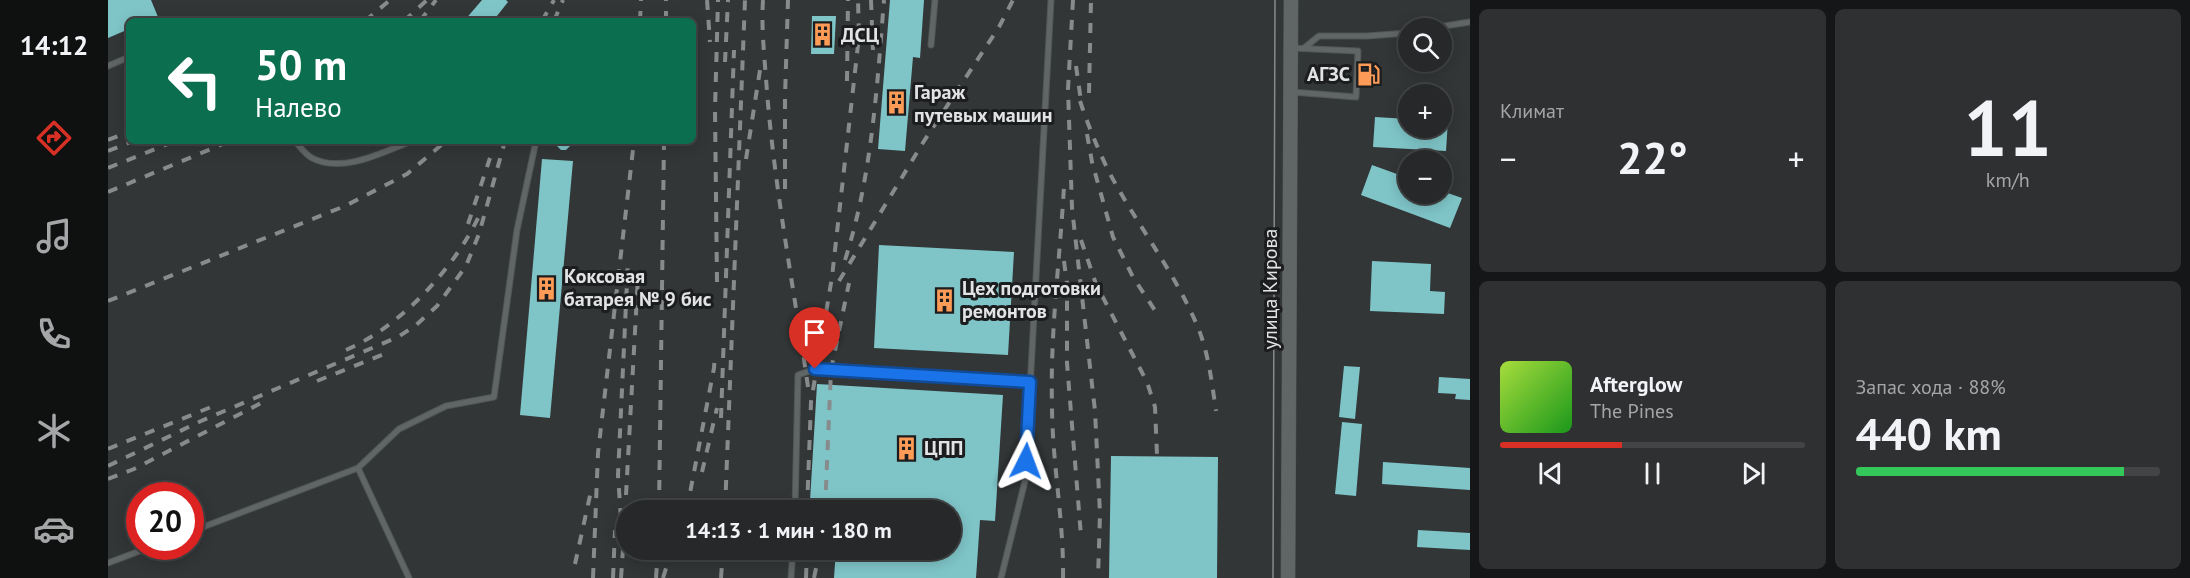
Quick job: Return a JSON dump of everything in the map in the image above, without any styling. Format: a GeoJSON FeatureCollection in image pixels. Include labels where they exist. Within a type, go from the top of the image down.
{"type":"FeatureCollection","features":[{"type":"Feature","properties":{"kind":"main road","name":"улица Кирова"},"geometry":{"type":"LineString","coordinates":[[1288,578],[1291,92],[1298,48],[1291,0]]}},
{"type":"Feature","properties":{"kind":"lane"},"geometry":{"type":"LineString","coordinates":[[931,45],[935,0]]}},
{"type":"Feature","properties":{"kind":"lane"},"geometry":{"type":"LineString","coordinates":[[1001,578],[1025,481],[1051,0]]}},
{"type":"Feature","properties":{"kind":"lane"},"geometry":{"type":"LineString","coordinates":[[1452,25],[1470,22]]}},
{"type":"Feature","properties":{"kind":"lane"},"geometry":{"type":"LineString","coordinates":[[1298,48],[1319,36],[1398,34]]}},
{"type":"Feature","properties":{"kind":"lane"},"geometry":{"type":"LineString","coordinates":[[1291,92],[1356,97],[1358,51],[1298,48]]}},
{"type":"Feature","properties":{"kind":"lane"},"geometry":{"type":"LineString","coordinates":[[108,66],[126,58]]}},
{"type":"Feature","properties":{"kind":"lane"},"geometry":{"type":"LineString","coordinates":[[298,144],[309,157],[325,163],[358,161],[404,144]]}},
{"type":"Feature","properties":{"kind":"lane"},"geometry":{"type":"LineString","coordinates":[[204,527],[358,468],[399,429],[446,406],[494,397],[517,230],[535,144]]}},
{"type":"Feature","properties":{"kind":"lane"},"geometry":{"type":"LineString","coordinates":[[795,500],[798,375],[815,369],[1030,382]]}},
{"type":"Feature","properties":{"kind":"lane"},"geometry":{"type":"LineString","coordinates":[[358,468],[409,578]]}},
{"type":"Feature","properties":{"kind":"lane"},"geometry":{"type":"LineString","coordinates":[[108,563],[126,556]]}},
{"type":"Feature","properties":{"kind":"lane"},"geometry":{"type":"LineString","coordinates":[[791,578],[792,560]]}},
{"type":"Feature","properties":{"kind":"building"},"geometry":{"type":"Polygon","coordinates":[[[108,0],[151,0],[158,17],[126,18],[126,30],[108,38],[108,0]]]}},
{"type":"Feature","properties":{"kind":"building"},"geometry":{"type":"Polygon","coordinates":[[[482,0],[506,0],[508,2],[495,18],[467,18],[482,0]]]}},
{"type":"Feature","properties":{"kind":"building"},"geometry":{"type":"Polygon","coordinates":[[[890,0],[924,0],[920,58],[913,57],[905,151],[878,149],[890,0]]]}},
{"type":"Feature","properties":{"kind":"building","name":"ДСЦ"},"geometry":{"type":"Polygon","coordinates":[[[812,16],[836,16],[834,54],[811,54],[812,16]]]}},
{"type":"Feature","properties":{"kind":"building"},"geometry":{"type":"Polygon","coordinates":[[[1375,117],[1398,118],[1398,138],[1447,138],[1446,150],[1373,147],[1375,117]]]}},
{"type":"Feature","properties":{"kind":"building"},"geometry":{"type":"Polygon","coordinates":[[[557,144],[570,144],[566,150],[561,150],[557,144]]]}},
{"type":"Feature","properties":{"kind":"building","name":"Коксовая батарея № 9 бис"},"geometry":{"type":"Polygon","coordinates":[[[542,159],[573,161],[550,418],[520,415],[542,159]]]}},
{"type":"Feature","properties":{"kind":"building"},"geometry":{"type":"Polygon","coordinates":[[[1372,165],[1398,174],[1398,204],[1452,204],[1452,194],[1462,198],[1450,228],[1361,195],[1372,165]]]}},
{"type":"Feature","properties":{"kind":"building","name":"Цех подготовки ремонтов"},"geometry":{"type":"Polygon","coordinates":[[[879,245],[1014,252],[1008,355],[874,348],[879,245]]]}},
{"type":"Feature","properties":{"kind":"building"},"geometry":{"type":"Polygon","coordinates":[[[1372,261],[1431,264],[1430,291],[1445,292],[1444,314],[1370,311],[1372,261]]]}},
{"type":"Feature","properties":{"kind":"building"},"geometry":{"type":"Polygon","coordinates":[[[1344,366],[1360,367],[1355,419],[1339,417],[1344,366]]]}},
{"type":"Feature","properties":{"kind":"building"},"geometry":{"type":"Polygon","coordinates":[[[1439,377],[1470,379],[1470,400],[1455,399],[1456,394],[1438,393],[1439,377]]]}},
{"type":"Feature","properties":{"kind":"building","name":"ЦПП"},"geometry":{"type":"Polygon","coordinates":[[[817,384],[1003,395],[995,521],[980,520],[976,578],[834,578],[835,560],[961,560],[961,500],[810,500],[817,384]]]}},
{"type":"Feature","properties":{"kind":"building"},"geometry":{"type":"Polygon","coordinates":[[[1342,422],[1362,424],[1356,496],[1335,494],[1342,422]]]}},
{"type":"Feature","properties":{"kind":"building"},"geometry":{"type":"Polygon","coordinates":[[[1111,456],[1218,457],[1217,578],[1109,578],[1111,456]]]}},
{"type":"Feature","properties":{"kind":"building"},"geometry":{"type":"Polygon","coordinates":[[[1383,462],[1470,468],[1470,490],[1382,484],[1383,462]]]}},
{"type":"Feature","properties":{"kind":"building"},"geometry":{"type":"Polygon","coordinates":[[[1418,530],[1470,533],[1470,550],[1417,547],[1418,530]]]}},
{"type":"Feature","properties":{"kind":"tram line"},"geometry":{"type":"LineString","coordinates":[[1273,578],[1275,0]]}},
{"type":"Feature","properties":{"kind":"railway"},"geometry":{"type":"LineString","coordinates":[[369,18],[390,0]]}},
{"type":"Feature","properties":{"kind":"railway"},"geometry":{"type":"LineString","coordinates":[[407,18],[427,0]]}},
{"type":"Feature","properties":{"kind":"railway"},"geometry":{"type":"LineString","coordinates":[[422,18],[436,0]]}},
{"type":"Feature","properties":{"kind":"railway"},"geometry":{"type":"LineString","coordinates":[[544,18],[554,0]]}},
{"type":"Feature","properties":{"kind":"railway"},"geometry":{"type":"LineString","coordinates":[[555,18],[563,0]]}},
{"type":"Feature","properties":{"kind":"railway"},"geometry":{"type":"LineString","coordinates":[[640,18],[641,0]]}},
{"type":"Feature","properties":{"kind":"railway"},"geometry":{"type":"LineString","coordinates":[[666,0],[666,18]]}},
{"type":"Feature","properties":{"kind":"railway"},"geometry":{"type":"LineString","coordinates":[[707,0],[710,42]]}},
{"type":"Feature","properties":{"kind":"railway"},"geometry":{"type":"LineString","coordinates":[[717,282],[715,110],[718,0]]}},
{"type":"Feature","properties":{"kind":"railway"},"geometry":{"type":"LineString","coordinates":[[725,62],[728,0]]}},
{"type":"Feature","properties":{"kind":"railway"},"geometry":{"type":"LineString","coordinates":[[725,500],[745,0]]}},
{"type":"Feature","properties":{"kind":"railway"},"geometry":{"type":"LineString","coordinates":[[763,0],[762,23],[770,129],[808,387]]}},
{"type":"Feature","properties":{"kind":"railway"},"geometry":{"type":"LineString","coordinates":[[785,189],[788,0]]}},
{"type":"Feature","properties":{"kind":"railway"},"geometry":{"type":"LineString","coordinates":[[847,81],[848,0]]}},
{"type":"Feature","properties":{"kind":"railway"},"geometry":{"type":"LineString","coordinates":[[807,500],[811,402],[832,277],[859,36],[858,0]]}},
{"type":"Feature","properties":{"kind":"railway"},"geometry":{"type":"LineString","coordinates":[[871,0],[873,52]]}},
{"type":"Feature","properties":{"kind":"railway"},"geometry":{"type":"LineString","coordinates":[[845,260],[862,196],[872,131],[884,0]]}},
{"type":"Feature","properties":{"kind":"railway"},"geometry":{"type":"LineString","coordinates":[[839,281],[924,141],[999,27],[1013,0]]}},
{"type":"Feature","properties":{"kind":"railway"},"geometry":{"type":"LineString","coordinates":[[1073,0],[1068,89],[1072,208],[1095,411],[1100,514],[1098,578]]}},
{"type":"Feature","properties":{"kind":"railway"},"geometry":{"type":"LineString","coordinates":[[1089,93],[1091,0]]}},
{"type":"Feature","properties":{"kind":"railway"},"geometry":{"type":"LineString","coordinates":[[721,418],[734,50]]}},
{"type":"Feature","properties":{"kind":"railway"},"geometry":{"type":"LineString","coordinates":[[1076,66],[1082,108]]}},
{"type":"Feature","properties":{"kind":"railway"},"geometry":{"type":"LineString","coordinates":[[746,159],[760,70]]}},
{"type":"Feature","properties":{"kind":"railway"},"geometry":{"type":"LineString","coordinates":[[1080,101],[1108,170],[1190,309],[1208,360],[1216,411]]}},
{"type":"Feature","properties":{"kind":"railway"},"geometry":{"type":"LineString","coordinates":[[108,140],[126,133]]}},
{"type":"Feature","properties":{"kind":"railway"},"geometry":{"type":"LineString","coordinates":[[1087,134],[1092,162],[1113,237],[1133,277],[1156,312]]}},
{"type":"Feature","properties":{"kind":"railway"},"geometry":{"type":"LineString","coordinates":[[108,151],[126,144]]}},
{"type":"Feature","properties":{"kind":"railway"},"geometry":{"type":"LineString","coordinates":[[108,168],[168,144]]}},
{"type":"Feature","properties":{"kind":"railway"},"geometry":{"type":"LineString","coordinates":[[108,192],[223,144]]}},
{"type":"Feature","properties":{"kind":"railway"},"geometry":{"type":"LineString","coordinates":[[108,301],[345,206],[407,174],[442,144]]}},
{"type":"Feature","properties":{"kind":"railway"},"geometry":{"type":"LineString","coordinates":[[108,466],[201,421],[398,337],[416,325],[437,306],[466,266],[479,234],[504,144]]}},
{"type":"Feature","properties":{"kind":"railway"},"geometry":{"type":"LineString","coordinates":[[593,578],[598,453],[634,144]]}},
{"type":"Feature","properties":{"kind":"railway"},"geometry":{"type":"LineString","coordinates":[[659,500],[664,144]]}},
{"type":"Feature","properties":{"kind":"railway"},"geometry":{"type":"LineString","coordinates":[[468,224],[490,158]]}},
{"type":"Feature","properties":{"kind":"railway"},"geometry":{"type":"LineString","coordinates":[[1063,578],[1062,535],[1054,448],[1052,378],[1064,186]]}},
{"type":"Feature","properties":{"kind":"railway"},"geometry":{"type":"LineString","coordinates":[[346,350],[386,327],[423,294],[455,256],[479,216]]}},
{"type":"Feature","properties":{"kind":"railway"},"geometry":{"type":"LineString","coordinates":[[1081,240],[1096,284],[1147,382],[1155,407],[1157,455]]}},
{"type":"Feature","properties":{"kind":"railway"},"geometry":{"type":"LineString","coordinates":[[621,578],[623,549],[618,475],[628,261]]}},
{"type":"Feature","properties":{"kind":"railway"},"geometry":{"type":"LineString","coordinates":[[1064,261],[1067,284],[1067,363],[1081,536]]}},
{"type":"Feature","properties":{"kind":"railway"},"geometry":{"type":"LineString","coordinates":[[626,495],[638,277]]}},
{"type":"Feature","properties":{"kind":"railway"},"geometry":{"type":"LineString","coordinates":[[825,500],[831,370],[849,283]]}},
{"type":"Feature","properties":{"kind":"railway"},"geometry":{"type":"LineString","coordinates":[[317,381],[384,354]]}},
{"type":"Feature","properties":{"kind":"railway"},"geometry":{"type":"LineString","coordinates":[[688,500],[715,354]]}},
{"type":"Feature","properties":{"kind":"railway"},"geometry":{"type":"LineString","coordinates":[[108,479],[134,469],[265,401]]}},
{"type":"Feature","properties":{"kind":"railway"},"geometry":{"type":"LineString","coordinates":[[108,449],[216,405]]}},
{"type":"Feature","properties":{"kind":"railway"},"geometry":{"type":"LineString","coordinates":[[702,472],[717,408]]}},
{"type":"Feature","properties":{"kind":"railway"},"geometry":{"type":"LineString","coordinates":[[575,564],[591,491]]}},
{"type":"Feature","properties":{"kind":"railway"},"geometry":{"type":"LineString","coordinates":[[613,578],[615,530]]}},
{"type":"Feature","properties":{"kind":"railway"},"geometry":{"type":"LineString","coordinates":[[656,578],[657,560]]}},
{"type":"Feature","properties":{"kind":"railway"},"geometry":{"type":"LineString","coordinates":[[663,578],[669,560]]}},
{"type":"Feature","properties":{"kind":"railway"},"geometry":{"type":"LineString","coordinates":[[721,578],[722,560]]}},
{"type":"Feature","properties":{"kind":"railway"},"geometry":{"type":"LineString","coordinates":[[806,578],[807,560]]}},
{"type":"Feature","properties":{"kind":"railway"},"geometry":{"type":"LineString","coordinates":[[814,578],[818,560]]}},
{"type":"Feature","properties":{"kind":"place","name":"ДСЦ"},"geometry":{"type":"Point","coordinates":[823,35]}},
{"type":"Feature","properties":{"kind":"place","name":"АГЗС"},"geometry":{"type":"Point","coordinates":[1368,74]}},
{"type":"Feature","properties":{"kind":"place","name":"Гараж путевых машин"},"geometry":{"type":"Point","coordinates":[896,103]}},
{"type":"Feature","properties":{"kind":"place","name":"Коксовая батарея № 9 бис"},"geometry":{"type":"Point","coordinates":[546,288]}},
{"type":"Feature","properties":{"kind":"place","name":"Цех подготовки ремонтов"},"geometry":{"type":"Point","coordinates":[944,300]}},
{"type":"Feature","properties":{"kind":"place","name":"ЦПП"},"geometry":{"type":"Point","coordinates":[906,448]}},
{"type":"Feature","properties":{"kind":"route"},"geometry":{"type":"LineString","coordinates":[[815,369],[1030,382],[1026,461]]}}]}
